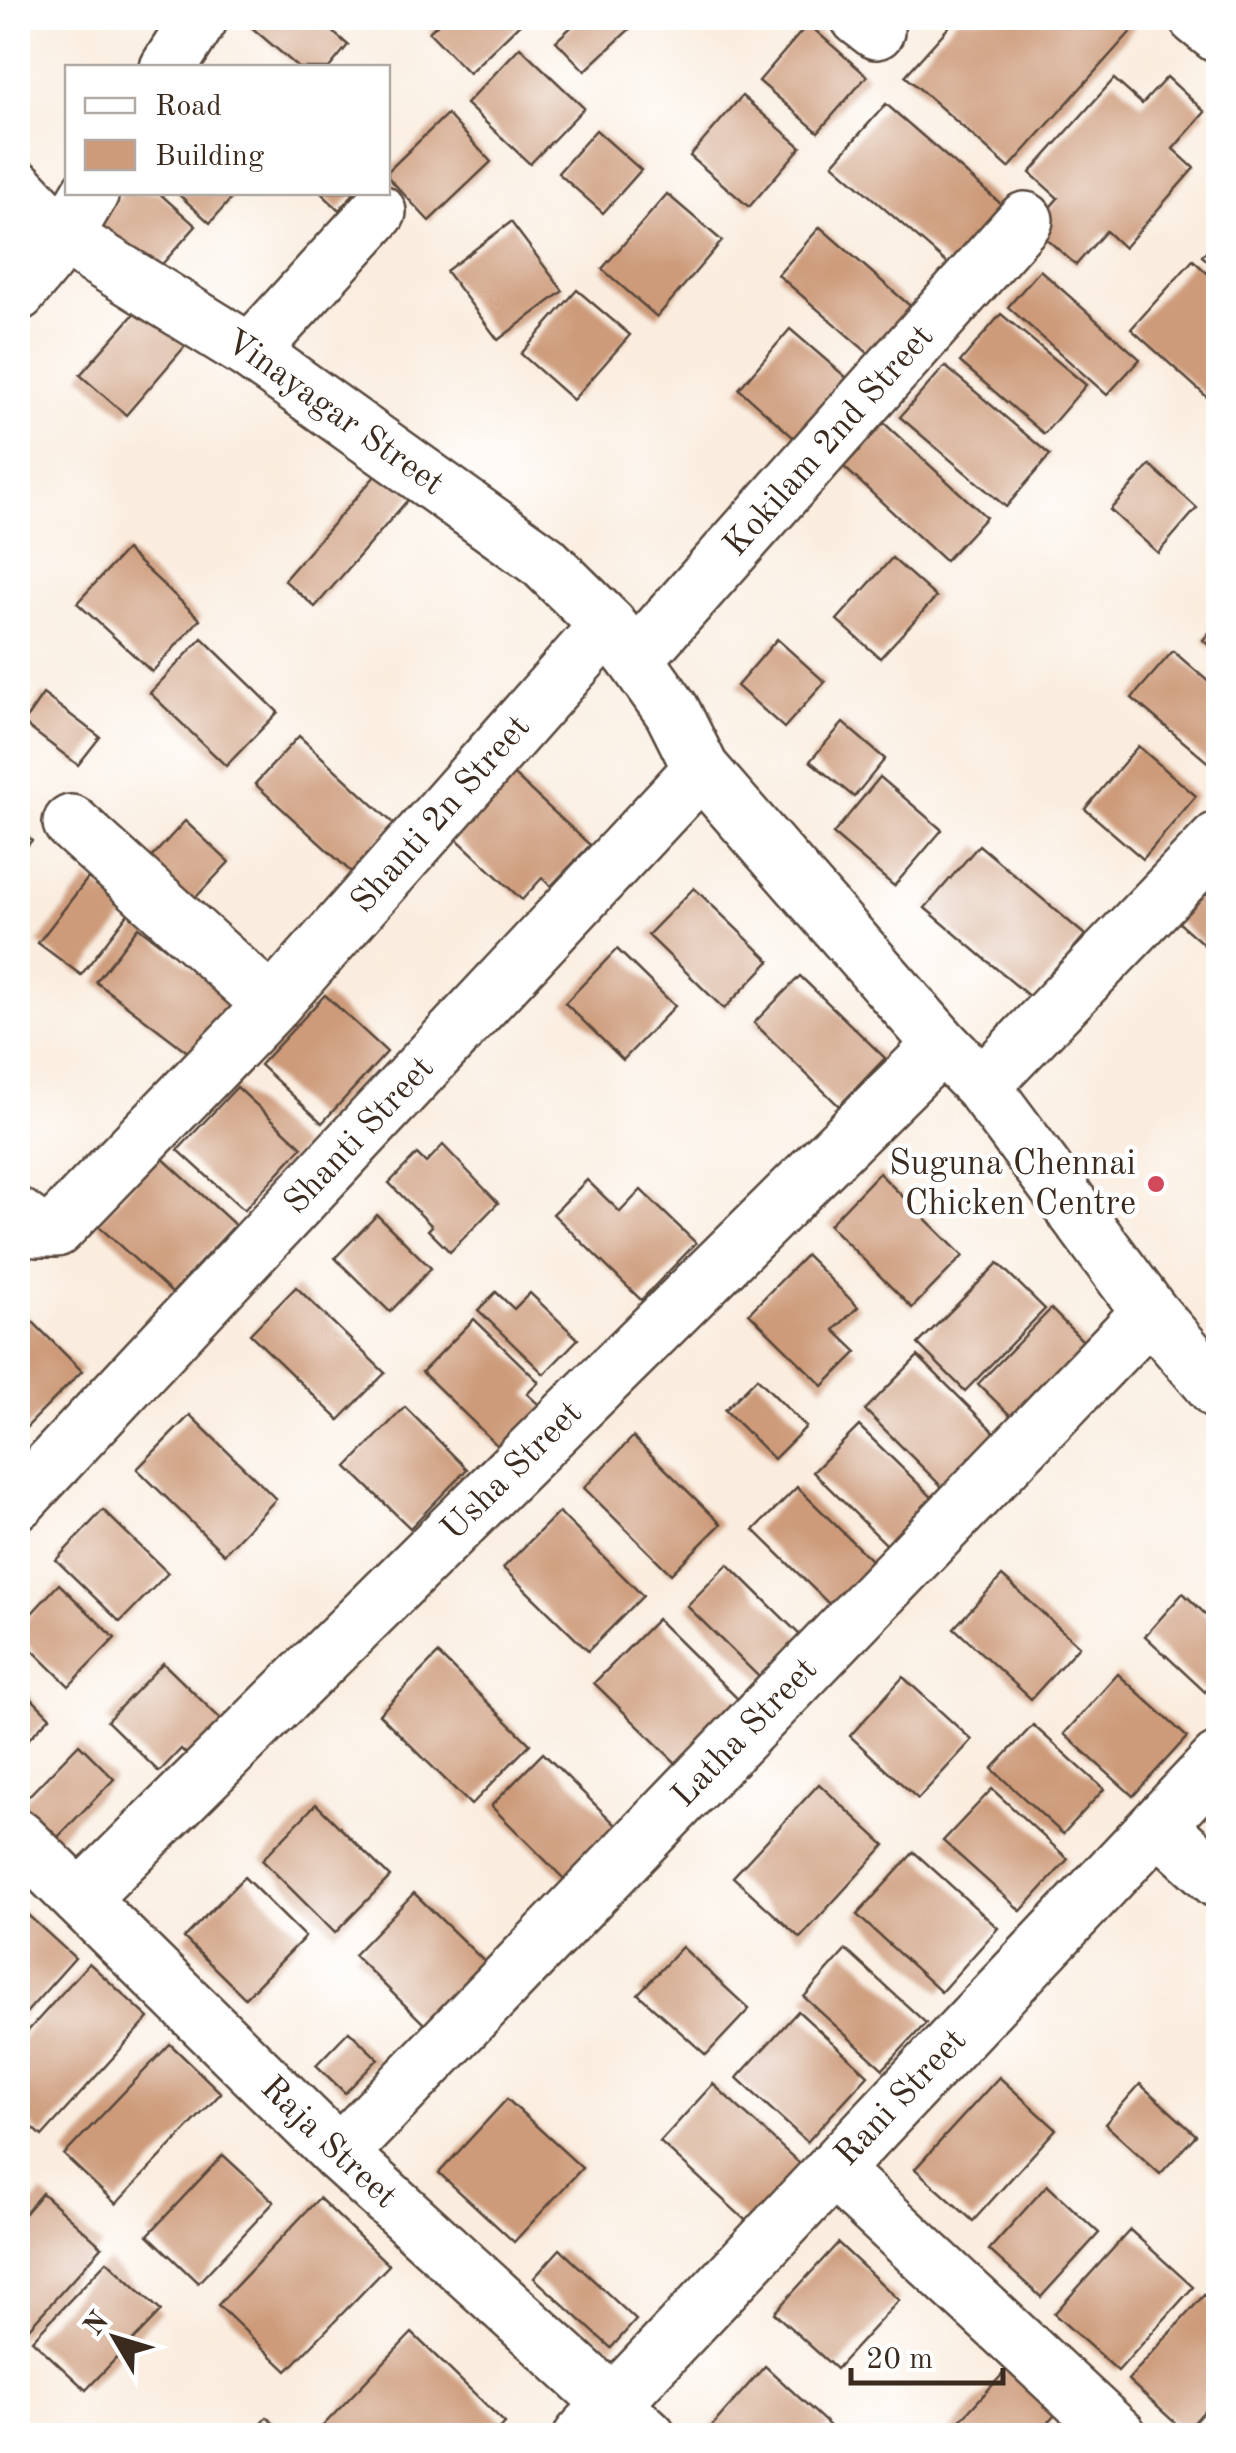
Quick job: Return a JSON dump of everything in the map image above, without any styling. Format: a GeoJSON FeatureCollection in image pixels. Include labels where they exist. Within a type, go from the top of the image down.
{"type":"FeatureCollection","features":[{"type":"Feature","properties":{"kind":"street"},"geometry":{"type":"LineString","coordinates":[[170,65],[200,18]]}},
{"type":"Feature","properties":{"kind":"street"},"geometry":{"type":"LineString","coordinates":[[1197,18],[1218,34]]}},
{"type":"Feature","properties":{"kind":"street","name":"Vinayagar Street"},"geometry":{"type":"LineString","coordinates":[[18,188],[78,215],[250,352],[544,562],[621,642],[672,711],[701,769],[982,1086],[1150,1312],[1218,1391]]}},
{"type":"Feature","properties":{"kind":"street"},"geometry":{"type":"LineString","coordinates":[[250,352],[378,212]]}},
{"type":"Feature","properties":{"kind":"street"},"geometry":{"type":"LineString","coordinates":[[18,293],[78,215]]}},
{"type":"Feature","properties":{"kind":"street","name":"Kokilam 2nd Street"},"geometry":{"type":"LineString","coordinates":[[621,642],[1024,220]]}},
{"type":"Feature","properties":{"kind":"street","name":"Shanti 2n Street"},"geometry":{"type":"LineString","coordinates":[[36,1222],[272,1005],[621,642]]}},
{"type":"Feature","properties":{"kind":"street","name":"Shanti Street"},"geometry":{"type":"LineString","coordinates":[[18,1501],[701,769]]}},
{"type":"Feature","properties":{"kind":"street"},"geometry":{"type":"LineString","coordinates":[[71,823],[272,1005]]}},
{"type":"Feature","properties":{"kind":"street"},"geometry":{"type":"LineString","coordinates":[[982,1086],[1218,840]]}},
{"type":"Feature","properties":{"kind":"street","name":"Usha Street"},"geometry":{"type":"LineString","coordinates":[[80,1899],[942,1045]]}},
{"type":"Feature","properties":{"kind":"street","name":"Latha Street"},"geometry":{"type":"LineString","coordinates":[[339,2154],[1150,1312]]}},
{"type":"Feature","properties":{"kind":"street","name":"Rani Street"},"geometry":{"type":"LineString","coordinates":[[614,2425],[833,2170],[1218,1761]]}},
{"type":"Feature","properties":{"kind":"street"},"geometry":{"type":"LineString","coordinates":[[1160,1826],[1218,1880]]}},
{"type":"Feature","properties":{"kind":"street","name":"Raja Street"},"geometry":{"type":"LineString","coordinates":[[18,1838],[614,2425]]}},
{"type":"Feature","properties":{"kind":"street"},"geometry":{"type":"LineString","coordinates":[[833,2170],[1119,2436]]}},
{"type":"Feature","properties":{"kind":"building"},"geometry":{"type":"Polygon","coordinates":[[[317,18],[348,45],[331,65],[296,65],[243,20],[317,18]]]}},
{"type":"Feature","properties":{"kind":"building"},"geometry":{"type":"Polygon","coordinates":[[[444,18],[526,18],[469,73],[429,32],[444,18]]]}},
{"type":"Feature","properties":{"kind":"building"},"geometry":{"type":"Polygon","coordinates":[[[581,18],[629,18],[635,24],[585,71],[556,41],[581,18]]]}},
{"type":"Feature","properties":{"kind":"building"},"geometry":{"type":"Polygon","coordinates":[[[957,18],[1121,18],[1134,28],[1009,168],[905,76],[957,18]]]}},
{"type":"Feature","properties":{"kind":"building"},"geometry":{"type":"Polygon","coordinates":[[[808,24],[867,76],[818,132],[759,81],[808,24]]]}},
{"type":"Feature","properties":{"kind":"building"},"geometry":{"type":"Polygon","coordinates":[[[520,47],[584,108],[530,164],[466,104],[520,47]]]}},
{"type":"Feature","properties":{"kind":"building"},"geometry":{"type":"Polygon","coordinates":[[[1167,77],[1205,112],[1173,149],[1194,168],[1124,248],[1106,231],[1076,265],[1033,227],[1058,198],[1030,173],[1114,79],[1142,104],[1167,77]]]}},
{"type":"Feature","properties":{"kind":"building"},"geometry":{"type":"Polygon","coordinates":[[[742,96],[801,147],[749,207],[690,156],[742,96]]]}},
{"type":"Feature","properties":{"kind":"building"},"geometry":{"type":"Polygon","coordinates":[[[886,104],[1016,217],[964,278],[833,164],[886,104]]]}},
{"type":"Feature","properties":{"kind":"building"},"geometry":{"type":"Polygon","coordinates":[[[447,114],[491,162],[429,221],[390,179],[390,169],[447,114]]]}},
{"type":"Feature","properties":{"kind":"building"},"geometry":{"type":"Polygon","coordinates":[[[596,130],[641,170],[603,213],[558,173],[596,130]]]}},
{"type":"Feature","properties":{"kind":"building"},"geometry":{"type":"Polygon","coordinates":[[[667,194],[722,241],[657,317],[602,269],[667,194]]]}},
{"type":"Feature","properties":{"kind":"building"},"geometry":{"type":"Polygon","coordinates":[[[120,195],[161,195],[196,226],[149,279],[92,228],[120,195]]]}},
{"type":"Feature","properties":{"kind":"building"},"geometry":{"type":"Polygon","coordinates":[[[179,195],[234,195],[210,223],[179,195]]]}},
{"type":"Feature","properties":{"kind":"building"},"geometry":{"type":"Polygon","coordinates":[[[323,195],[352,195],[339,210],[323,195]]]}},
{"type":"Feature","properties":{"kind":"building"},"geometry":{"type":"Polygon","coordinates":[[[511,222],[563,291],[498,340],[446,271],[511,222]]]}},
{"type":"Feature","properties":{"kind":"building"},"geometry":{"type":"Polygon","coordinates":[[[820,227],[917,312],[876,360],[778,275],[820,227]]]}},
{"type":"Feature","properties":{"kind":"building"},"geometry":{"type":"Polygon","coordinates":[[[1218,237],[1218,270],[1202,256],[1218,237]]]}},
{"type":"Feature","properties":{"kind":"building"},"geometry":{"type":"Polygon","coordinates":[[[1193,260],[1218,283],[1218,407],[1131,329],[1193,260]]]}},
{"type":"Feature","properties":{"kind":"building"},"geometry":{"type":"Polygon","coordinates":[[[1040,270],[1140,359],[1107,395],[1008,307],[1040,270]]]}},
{"type":"Feature","properties":{"kind":"building"},"geometry":{"type":"Polygon","coordinates":[[[577,290],[630,335],[573,400],[521,354],[577,290]]]}},
{"type":"Feature","properties":{"kind":"building"},"geometry":{"type":"Polygon","coordinates":[[[142,305],[187,344],[126,415],[80,375],[142,305]]]}},
{"type":"Feature","properties":{"kind":"building"},"geometry":{"type":"Polygon","coordinates":[[[1001,314],[1086,385],[1044,434],[960,362],[1001,314]]]}},
{"type":"Feature","properties":{"kind":"building"},"geometry":{"type":"Polygon","coordinates":[[[790,329],[855,385],[803,446],[739,389],[790,329]]]}},
{"type":"Feature","properties":{"kind":"building"},"geometry":{"type":"Polygon","coordinates":[[[945,366],[1050,455],[1006,507],[900,417],[945,366]]]}},
{"type":"Feature","properties":{"kind":"building"},"geometry":{"type":"Polygon","coordinates":[[[884,423],[986,517],[945,561],[844,467],[884,423]]]}},
{"type":"Feature","properties":{"kind":"building"},"geometry":{"type":"Polygon","coordinates":[[[1150,465],[1197,508],[1158,553],[1110,510],[1150,465]]]}},
{"type":"Feature","properties":{"kind":"building"},"geometry":{"type":"Polygon","coordinates":[[[382,468],[412,495],[315,607],[284,580],[382,468]]]}},
{"type":"Feature","properties":{"kind":"building"},"geometry":{"type":"Polygon","coordinates":[[[126,550],[200,619],[152,672],[77,603],[126,550]]]}},
{"type":"Feature","properties":{"kind":"building"},"geometry":{"type":"Polygon","coordinates":[[[892,558],[936,597],[880,658],[837,620],[892,558]]]}},
{"type":"Feature","properties":{"kind":"building"},"geometry":{"type":"Polygon","coordinates":[[[1218,622],[1218,654],[1203,640],[1218,622]]]}},
{"type":"Feature","properties":{"kind":"building"},"geometry":{"type":"Polygon","coordinates":[[[202,638],[278,712],[226,766],[150,693],[202,638]]]}},
{"type":"Feature","properties":{"kind":"building"},"geometry":{"type":"Polygon","coordinates":[[[777,639],[825,682],[784,728],[737,686],[777,639]]]}},
{"type":"Feature","properties":{"kind":"building"},"geometry":{"type":"Polygon","coordinates":[[[1173,651],[1218,690],[1218,771],[1132,698],[1173,651]]]}},
{"type":"Feature","properties":{"kind":"building"},"geometry":{"type":"Polygon","coordinates":[[[43,694],[100,737],[78,765],[23,723],[43,694]]]}},
{"type":"Feature","properties":{"kind":"building"},"geometry":{"type":"Polygon","coordinates":[[[843,723],[885,759],[854,797],[810,761],[843,723]]]}},
{"type":"Feature","properties":{"kind":"building"},"geometry":{"type":"Polygon","coordinates":[[[299,736],[394,824],[351,872],[255,784],[299,736]]]}},
{"type":"Feature","properties":{"kind":"building"},"geometry":{"type":"Polygon","coordinates":[[[1138,746],[1196,796],[1143,859],[1085,809],[1138,746]]]}},
{"type":"Feature","properties":{"kind":"building"},"geometry":{"type":"Polygon","coordinates":[[[503,765],[590,845],[551,886],[542,878],[522,900],[445,828],[503,765]]]}},
{"type":"Feature","properties":{"kind":"building"},"geometry":{"type":"Polygon","coordinates":[[[880,777],[942,830],[894,886],[833,834],[880,777]]]}},
{"type":"Feature","properties":{"kind":"building"},"geometry":{"type":"Polygon","coordinates":[[[185,821],[229,862],[182,912],[138,872],[185,821]]]}},
{"type":"Feature","properties":{"kind":"building"},"geometry":{"type":"Polygon","coordinates":[[[18,827],[32,840],[18,857],[18,827]]]}},
{"type":"Feature","properties":{"kind":"building"},"geometry":{"type":"Polygon","coordinates":[[[979,845],[1085,935],[1031,998],[925,908],[979,845]]]}},
{"type":"Feature","properties":{"kind":"building"},"geometry":{"type":"Polygon","coordinates":[[[1218,870],[1218,957],[1176,920],[1218,870]]]}},
{"type":"Feature","properties":{"kind":"building"},"geometry":{"type":"Polygon","coordinates":[[[88,878],[130,911],[81,975],[38,943],[88,878]]]}},
{"type":"Feature","properties":{"kind":"building"},"geometry":{"type":"Polygon","coordinates":[[[694,888],[770,961],[724,1009],[648,935],[694,888]]]}},
{"type":"Feature","properties":{"kind":"building"},"geometry":{"type":"Polygon","coordinates":[[[138,927],[244,1008],[202,1063],[96,982],[138,927]]]}},
{"type":"Feature","properties":{"kind":"building"},"geometry":{"type":"Polygon","coordinates":[[[617,949],[675,1006],[623,1060],[565,1003],[617,949]]]}},
{"type":"Feature","properties":{"kind":"building"},"geometry":{"type":"Polygon","coordinates":[[[800,976],[885,1058],[839,1106],[754,1023],[800,976]]]}},
{"type":"Feature","properties":{"kind":"building"},"geometry":{"type":"Polygon","coordinates":[[[325,995],[387,1052],[322,1123],[260,1065],[325,995]]]}},
{"type":"Feature","properties":{"kind":"building"},"geometry":{"type":"Polygon","coordinates":[[[237,1087],[302,1147],[244,1210],[178,1150],[237,1087]]]}},
{"type":"Feature","properties":{"kind":"building"},"geometry":{"type":"Polygon","coordinates":[[[443,1145],[498,1203],[450,1252],[428,1230],[432,1226],[389,1183],[417,1154],[426,1163],[443,1145]]]}},
{"type":"Feature","properties":{"kind":"building"},"geometry":{"type":"Polygon","coordinates":[[[159,1155],[235,1225],[172,1293],[96,1224],[159,1155]]]}},
{"type":"Feature","properties":{"kind":"building"},"geometry":{"type":"Polygon","coordinates":[[[879,1173],[963,1256],[912,1308],[829,1225],[879,1173]]]}},
{"type":"Feature","properties":{"kind":"building"},"geometry":{"type":"Polygon","coordinates":[[[587,1180],[620,1212],[641,1190],[696,1243],[641,1300],[553,1214],[587,1180]]]}},
{"type":"Feature","properties":{"kind":"building"},"geometry":{"type":"Polygon","coordinates":[[[377,1215],[431,1268],[390,1312],[335,1258],[377,1215]]]}},
{"type":"Feature","properties":{"kind":"building"},"geometry":{"type":"Polygon","coordinates":[[[806,1255],[858,1307],[834,1330],[857,1352],[823,1386],[749,1313],[806,1255]]]}},
{"type":"Feature","properties":{"kind":"building"},"geometry":{"type":"Polygon","coordinates":[[[998,1263],[1045,1309],[965,1391],[918,1344],[998,1263]]]}},
{"type":"Feature","properties":{"kind":"building"},"geometry":{"type":"Polygon","coordinates":[[[296,1287],[385,1373],[339,1420],[250,1334],[296,1287]]]}},
{"type":"Feature","properties":{"kind":"building"},"geometry":{"type":"Polygon","coordinates":[[[496,1292],[514,1309],[530,1293],[578,1339],[544,1374],[478,1310],[496,1292]]]}},
{"type":"Feature","properties":{"kind":"building"},"geometry":{"type":"Polygon","coordinates":[[[18,1307],[82,1371],[21,1433],[18,1430],[18,1307]]]}},
{"type":"Feature","properties":{"kind":"building"},"geometry":{"type":"Polygon","coordinates":[[[1051,1309],[1092,1350],[1019,1424],[978,1384],[1051,1309]]]}},
{"type":"Feature","properties":{"kind":"building"},"geometry":{"type":"Polygon","coordinates":[[[474,1319],[539,1382],[527,1394],[548,1413],[507,1455],[422,1372],[474,1319]]]}},
{"type":"Feature","properties":{"kind":"building"},"geometry":{"type":"Polygon","coordinates":[[[918,1356],[997,1435],[944,1489],[865,1410],[918,1356]]]}},
{"type":"Feature","properties":{"kind":"building"},"geometry":{"type":"Polygon","coordinates":[[[757,1378],[806,1427],[774,1459],[725,1410],[757,1378]]]}},
{"type":"Feature","properties":{"kind":"building"},"geometry":{"type":"Polygon","coordinates":[[[405,1407],[467,1469],[410,1528],[347,1467],[405,1407]]]}},
{"type":"Feature","properties":{"kind":"building"},"geometry":{"type":"Polygon","coordinates":[[[190,1415],[276,1499],[224,1554],[137,1469],[190,1415]]]}},
{"type":"Feature","properties":{"kind":"building"},"geometry":{"type":"Polygon","coordinates":[[[859,1426],[935,1500],[889,1547],[813,1472],[859,1426]]]}},
{"type":"Feature","properties":{"kind":"building"},"geometry":{"type":"Polygon","coordinates":[[[633,1437],[721,1524],[671,1574],[584,1488],[633,1437]]]}},
{"type":"Feature","properties":{"kind":"building"},"geometry":{"type":"Polygon","coordinates":[[[797,1487],[876,1565],[833,1608],[754,1530],[797,1487]]]}},
{"type":"Feature","properties":{"kind":"building"},"geometry":{"type":"Polygon","coordinates":[[[103,1510],[168,1573],[120,1622],[56,1560],[103,1510]]]}},
{"type":"Feature","properties":{"kind":"building"},"geometry":{"type":"Polygon","coordinates":[[[559,1512],[643,1596],[588,1651],[503,1568],[559,1512]]]}},
{"type":"Feature","properties":{"kind":"building"},"geometry":{"type":"Polygon","coordinates":[[[728,1564],[803,1638],[762,1680],[687,1606],[728,1564]]]}},
{"type":"Feature","properties":{"kind":"building"},"geometry":{"type":"Polygon","coordinates":[[[1002,1576],[1079,1646],[1031,1699],[954,1628],[1002,1576]]]}},
{"type":"Feature","properties":{"kind":"building"},"geometry":{"type":"Polygon","coordinates":[[[59,1584],[115,1638],[69,1686],[18,1636],[18,1628],[59,1584]]]}},
{"type":"Feature","properties":{"kind":"building"},"geometry":{"type":"Polygon","coordinates":[[[1183,1593],[1218,1626],[1218,1677],[1205,1692],[1145,1636],[1183,1593]]]}},
{"type":"Feature","properties":{"kind":"building"},"geometry":{"type":"Polygon","coordinates":[[[657,1619],[745,1706],[683,1770],[594,1683],[657,1619]]]}},
{"type":"Feature","properties":{"kind":"building"},"geometry":{"type":"Polygon","coordinates":[[[438,1654],[530,1744],[471,1805],[379,1714],[438,1654]]]}},
{"type":"Feature","properties":{"kind":"building"},"geometry":{"type":"Polygon","coordinates":[[[163,1663],[229,1727],[195,1762],[181,1749],[159,1772],[107,1721],[163,1663]]]}},
{"type":"Feature","properties":{"kind":"building"},"geometry":{"type":"Polygon","coordinates":[[[1118,1674],[1187,1737],[1133,1796],[1064,1734],[1118,1674]]]}},
{"type":"Feature","properties":{"kind":"building"},"geometry":{"type":"Polygon","coordinates":[[[903,1677],[972,1740],[918,1799],[850,1736],[903,1677]]]}},
{"type":"Feature","properties":{"kind":"building"},"geometry":{"type":"Polygon","coordinates":[[[18,1685],[50,1717],[18,1750],[18,1685]]]}},
{"type":"Feature","properties":{"kind":"building"},"geometry":{"type":"Polygon","coordinates":[[[1033,1725],[1104,1789],[1063,1834],[992,1769],[1033,1725]]]}},
{"type":"Feature","properties":{"kind":"building"},"geometry":{"type":"Polygon","coordinates":[[[79,1744],[114,1779],[54,1841],[19,1806],[79,1744]]]}},
{"type":"Feature","properties":{"kind":"building"},"geometry":{"type":"Polygon","coordinates":[[[543,1753],[624,1833],[572,1887],[491,1806],[543,1753]]]}},
{"type":"Feature","properties":{"kind":"building"},"geometry":{"type":"Polygon","coordinates":[[[819,1784],[885,1845],[800,1938],[733,1877],[819,1784]]]}},
{"type":"Feature","properties":{"kind":"building"},"geometry":{"type":"Polygon","coordinates":[[[992,1789],[1068,1859],[1021,1911],[943,1841],[992,1789]]]}},
{"type":"Feature","properties":{"kind":"building"},"geometry":{"type":"Polygon","coordinates":[[[316,1804],[390,1877],[335,1933],[262,1860],[316,1804]]]}},
{"type":"Feature","properties":{"kind":"building"},"geometry":{"type":"Polygon","coordinates":[[[914,1852],[998,1928],[941,1992],[857,1915],[914,1852]]]}},
{"type":"Feature","properties":{"kind":"building"},"geometry":{"type":"Polygon","coordinates":[[[244,1877],[305,1937],[245,1998],[184,1938],[244,1877]]]}},
{"type":"Feature","properties":{"kind":"building"},"geometry":{"type":"Polygon","coordinates":[[[414,1893],[491,1968],[430,2030],[354,1955],[414,1893]]]}},
{"type":"Feature","properties":{"kind":"building"},"geometry":{"type":"Polygon","coordinates":[[[18,1906],[75,1958],[18,2022],[18,1906]]]}},
{"type":"Feature","properties":{"kind":"building"},"geometry":{"type":"Polygon","coordinates":[[[682,1947],[749,2009],[706,2055],[638,1994],[682,1947]]]}},
{"type":"Feature","properties":{"kind":"building"},"geometry":{"type":"Polygon","coordinates":[[[846,1950],[926,2023],[883,2069],[804,1997],[846,1950]]]}},
{"type":"Feature","properties":{"kind":"building"},"geometry":{"type":"Polygon","coordinates":[[[89,1963],[149,2018],[42,2136],[18,2114],[18,2042],[89,1963]]]}},
{"type":"Feature","properties":{"kind":"building"},"geometry":{"type":"Polygon","coordinates":[[[798,2011],[868,2075],[807,2142],[737,2078],[798,2011]]]}},
{"type":"Feature","properties":{"kind":"building"},"geometry":{"type":"Polygon","coordinates":[[[349,2031],[378,2059],[345,2093],[316,2065],[349,2031]]]}},
{"type":"Feature","properties":{"kind":"building"},"geometry":{"type":"Polygon","coordinates":[[[170,2044],[221,2093],[116,2204],[64,2155],[170,2044]]]}},
{"type":"Feature","properties":{"kind":"building"},"geometry":{"type":"Polygon","coordinates":[[[999,2077],[1056,2129],[973,2221],[915,2169],[999,2077]]]}},
{"type":"Feature","properties":{"kind":"building"},"geometry":{"type":"Polygon","coordinates":[[[713,2084],[809,2172],[756,2230],[660,2142],[713,2084]]]}},
{"type":"Feature","properties":{"kind":"building"},"geometry":{"type":"Polygon","coordinates":[[[1140,2084],[1196,2135],[1160,2174],[1105,2124],[1140,2084]]]}},
{"type":"Feature","properties":{"kind":"building"},"geometry":{"type":"Polygon","coordinates":[[[507,2099],[582,2168],[514,2242],[439,2173],[507,2099]]]}},
{"type":"Feature","properties":{"kind":"building"},"geometry":{"type":"Polygon","coordinates":[[[223,2155],[274,2202],[198,2283],[148,2235],[223,2155]]]}},
{"type":"Feature","properties":{"kind":"building"},"geometry":{"type":"Polygon","coordinates":[[[1047,2185],[1099,2233],[1041,2297],[989,2250],[1047,2185]]]}},
{"type":"Feature","properties":{"kind":"building"},"geometry":{"type":"Polygon","coordinates":[[[42,2193],[102,2247],[18,2340],[18,2221],[42,2193]]]}},
{"type":"Feature","properties":{"kind":"building"},"geometry":{"type":"Polygon","coordinates":[[[319,2198],[389,2265],[287,2371],[218,2305],[319,2198]]]}},
{"type":"Feature","properties":{"kind":"building"},"geometry":{"type":"Polygon","coordinates":[[[1130,2230],[1193,2287],[1118,2371],[1054,2314],[1130,2230]]]}},
{"type":"Feature","properties":{"kind":"building"},"geometry":{"type":"Polygon","coordinates":[[[838,2243],[899,2300],[836,2369],[774,2313],[838,2243]]]}},
{"type":"Feature","properties":{"kind":"building"},"geometry":{"type":"Polygon","coordinates":[[[560,2249],[636,2320],[611,2348],[534,2278],[560,2249]]]}},
{"type":"Feature","properties":{"kind":"building"},"geometry":{"type":"Polygon","coordinates":[[[107,2261],[161,2311],[86,2390],[32,2340],[107,2261]]]}},
{"type":"Feature","properties":{"kind":"building"},"geometry":{"type":"Polygon","coordinates":[[[1204,2295],[1218,2308],[1218,2396],[1185,2432],[1128,2380],[1204,2295]]]}},
{"type":"Feature","properties":{"kind":"building"},"geometry":{"type":"Polygon","coordinates":[[[412,2333],[505,2423],[493,2436],[325,2436],[319,2430],[412,2333]]]}},
{"type":"Feature","properties":{"kind":"building"},"geometry":{"type":"Polygon","coordinates":[[[1022,2353],[1071,2397],[1036,2436],[946,2436],[1022,2353]]]}},
{"type":"Feature","properties":{"kind":"building"},"geometry":{"type":"Polygon","coordinates":[[[765,2366],[829,2425],[820,2436],[703,2436],[765,2366]]]}},
{"type":"Feature","properties":{"kind":"building"},"geometry":{"type":"Polygon","coordinates":[[[267,2417],[286,2436],[249,2436],[267,2417]]]}},
{"type":"Feature","properties":{"kind":"place","name":"Suguna Chennai Chicken Centre"},"geometry":{"type":"Point","coordinates":[1156,1184]}}]}
